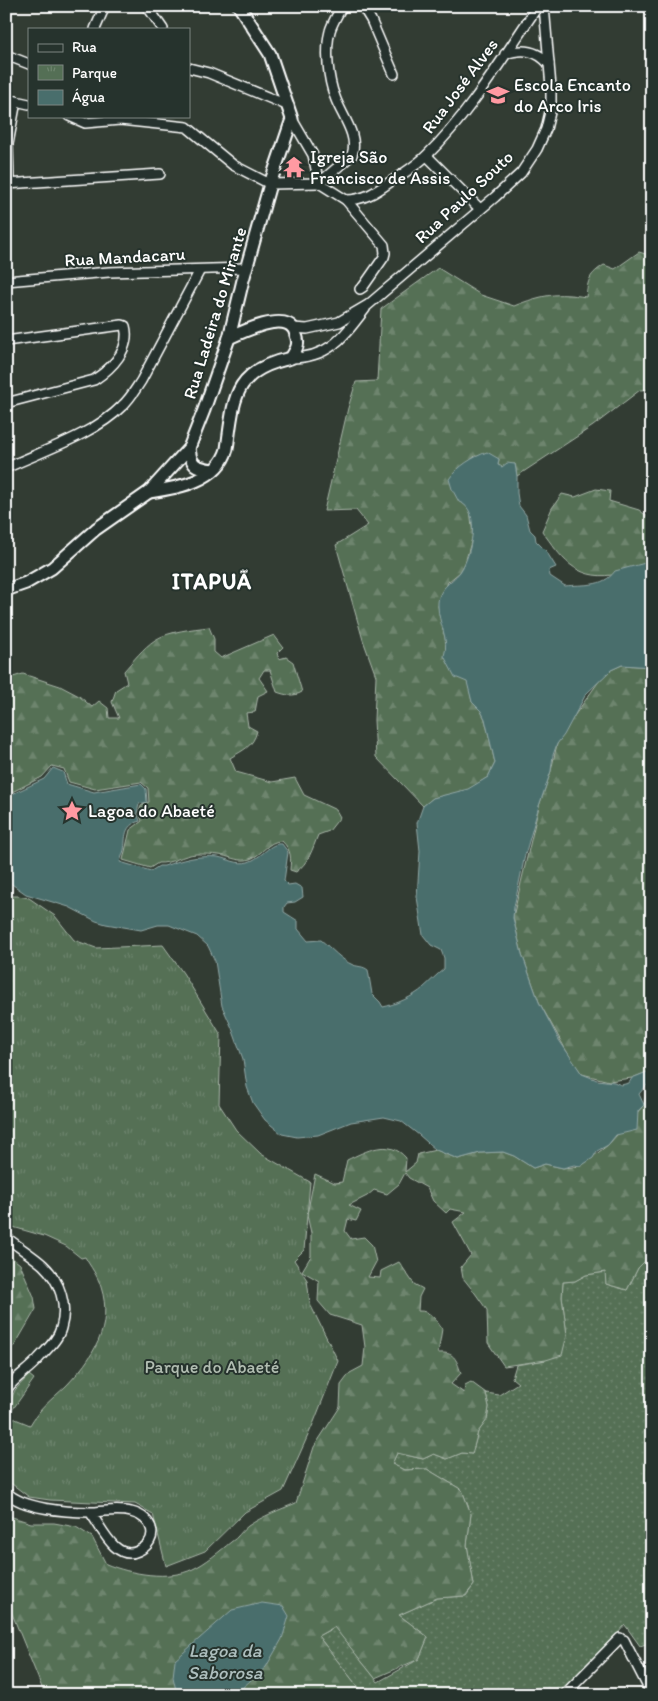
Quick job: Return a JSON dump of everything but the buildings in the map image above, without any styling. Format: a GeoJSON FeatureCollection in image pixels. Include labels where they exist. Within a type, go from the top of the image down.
{"type":"FeatureCollection","features":[{"type":"Feature","properties":{"kind":"street"},"geometry":{"type":"LineString","coordinates":[[95,28],[105,6]]}},
{"type":"Feature","properties":{"kind":"street"},"geometry":{"type":"LineString","coordinates":[[147,6],[162,28]]}},
{"type":"Feature","properties":{"kind":"street"},"geometry":{"type":"LineString","coordinates":[[239,6],[270,54],[292,119],[313,156],[319,183]]}},
{"type":"Feature","properties":{"kind":"street"},"geometry":{"type":"LineString","coordinates":[[319,183],[352,155],[354,148],[353,138],[333,89],[327,46],[330,30],[342,6],[374,6]]}},
{"type":"Feature","properties":{"kind":"street","name":"Rua José Alves"},"geometry":{"type":"LineString","coordinates":[[346,200],[360,199],[374,193],[427,156],[465,112],[538,6]]}},
{"type":"Feature","properties":{"kind":"street","name":"Rua Paulo Souto"},"geometry":{"type":"LineString","coordinates":[[229,338],[268,323],[288,324],[293,328],[307,328],[340,322],[368,305],[521,173],[537,149],[546,129],[551,108],[544,6]]}},
{"type":"Feature","properties":{"kind":"street"},"geometry":{"type":"LineString","coordinates":[[363,7],[371,20],[394,74]]}},
{"type":"Feature","properties":{"kind":"street"},"geometry":{"type":"LineString","coordinates":[[505,54],[516,50],[527,50],[545,59],[549,64]]}},
{"type":"Feature","properties":{"kind":"street"},"geometry":{"type":"LineString","coordinates":[[6,55],[28,64]]}},
{"type":"Feature","properties":{"kind":"street"},"geometry":{"type":"LineString","coordinates":[[190,68],[208,73],[289,106]]}},
{"type":"Feature","properties":{"kind":"street"},"geometry":{"type":"LineString","coordinates":[[28,104],[11,100],[7,184],[160,174]]}},
{"type":"Feature","properties":{"kind":"street"},"geometry":{"type":"LineString","coordinates":[[74,118],[85,123],[120,120],[187,127],[233,165],[270,184],[319,183],[346,200],[384,245],[384,257],[360,289]]}},
{"type":"Feature","properties":{"kind":"street","name":"Rua Ladeira do Mirante"},"geometry":{"type":"LineString","coordinates":[[6,590],[26,584],[52,568],[96,529],[149,492],[189,448],[213,388],[229,338],[246,268],[270,184],[292,119]]}},
{"type":"Feature","properties":{"kind":"street"},"geometry":{"type":"LineString","coordinates":[[427,156],[480,209]]}},
{"type":"Feature","properties":{"kind":"street","name":"Rua Mandacaru"},"geometry":{"type":"LineString","coordinates":[[6,282],[109,272],[246,268]]}},
{"type":"Feature","properties":{"kind":"street"},"geometry":{"type":"LineString","coordinates":[[6,468],[96,427],[131,397],[200,270]]}},
{"type":"Feature","properties":{"kind":"street","name":"Rua Paulo Souto"},"geometry":{"type":"LineString","coordinates":[[149,492],[175,488],[194,482],[213,470],[225,455],[234,400],[244,380],[264,366],[322,352],[342,338],[368,305]]}},
{"type":"Feature","properties":{"kind":"street"},"geometry":{"type":"LineString","coordinates":[[6,341],[116,326],[125,326],[126,341],[124,348],[114,363],[94,380],[6,403]]}},
{"type":"Feature","properties":{"kind":"street"},"geometry":{"type":"LineString","coordinates":[[291,358],[298,345],[298,339],[293,328]]}},
{"type":"Feature","properties":{"kind":"street"},"geometry":{"type":"LineString","coordinates":[[189,448],[190,460],[193,464],[213,470]]}},
{"type":"Feature","properties":{"kind":"street"},"geometry":{"type":"LineString","coordinates":[[6,1238],[43,1265],[53,1276],[62,1294],[64,1311],[61,1328],[54,1342],[36,1362],[13,1380],[6,1390]]}},
{"type":"Feature","properties":{"kind":"street"},"geometry":{"type":"LineString","coordinates":[[6,1492],[26,1504],[44,1508],[90,1512],[130,1511],[144,1516],[151,1526],[152,1538],[146,1547],[134,1553],[124,1553],[114,1548],[90,1512]]}},
{"type":"Feature","properties":{"kind":"street"},"geometry":{"type":"LineString","coordinates":[[564,1695],[622,1639],[652,1695]]}},
{"type":"Feature","properties":{"kind":"green space"},"geometry":{"type":"Polygon","coordinates":[[[639,252],[652,256],[652,389],[640,390],[593,426],[517,476],[515,464],[502,467],[498,465],[499,459],[475,456],[466,464],[463,503],[470,509],[473,535],[465,563],[460,572],[448,582],[438,606],[447,647],[468,682],[472,702],[481,711],[485,719],[495,763],[488,777],[468,790],[433,798],[423,806],[376,757],[374,720],[376,676],[363,640],[336,545],[368,525],[356,510],[324,511],[348,408],[356,382],[377,381],[381,309],[438,268],[481,295],[514,306],[533,299],[557,295],[586,297],[589,282],[595,272],[604,265],[615,269],[639,252]]]}},
{"type":"Feature","properties":{"kind":"green space"},"geometry":{"type":"Polygon","coordinates":[[[596,489],[610,491],[609,501],[639,510],[652,520],[652,564],[649,562],[612,575],[599,576],[588,574],[570,565],[549,541],[542,531],[552,508],[562,494],[575,497],[596,489]]]}},
{"type":"Feature","properties":{"kind":"green space"},"geometry":{"type":"Polygon","coordinates":[[[209,627],[214,639],[214,652],[221,658],[274,635],[283,647],[277,653],[279,659],[286,657],[293,662],[302,692],[296,695],[289,695],[277,692],[270,670],[264,670],[259,678],[268,691],[258,696],[255,712],[246,713],[248,726],[257,731],[253,741],[247,748],[230,758],[236,772],[272,782],[295,778],[304,795],[336,810],[340,817],[329,831],[318,835],[307,860],[296,872],[290,870],[290,855],[288,848],[282,841],[272,843],[256,856],[246,860],[196,854],[158,863],[150,868],[123,860],[130,830],[142,821],[139,812],[141,806],[149,802],[148,788],[141,782],[95,789],[69,782],[64,769],[52,766],[42,777],[6,795],[6,682],[13,677],[23,674],[60,686],[79,696],[92,707],[99,701],[108,708],[109,718],[119,718],[112,702],[116,690],[127,683],[124,671],[142,651],[155,640],[167,634],[209,627]]]}},
{"type":"Feature","properties":{"kind":"green space"},"geometry":{"type":"Polygon","coordinates":[[[622,665],[652,667],[652,1070],[632,1078],[609,1081],[582,1074],[571,1059],[539,1002],[522,954],[513,917],[539,806],[551,771],[557,744],[602,677],[622,665]]]}},
{"type":"Feature","properties":{"kind":"green space","name":"Parque do Abaeté"},"geometry":{"type":"Polygon","coordinates":[[[6,896],[29,898],[55,916],[74,940],[96,948],[163,945],[183,973],[221,1035],[219,1104],[236,1130],[261,1154],[310,1182],[304,1250],[294,1260],[307,1280],[310,1304],[338,1361],[314,1422],[283,1491],[245,1512],[205,1551],[166,1566],[153,1514],[135,1504],[50,1500],[29,1497],[8,1481],[6,1475],[6,1411],[15,1390],[29,1375],[34,1379],[8,1416],[30,1425],[42,1409],[76,1376],[84,1365],[98,1341],[105,1316],[100,1283],[85,1257],[81,1258],[66,1246],[44,1236],[6,1225],[6,896]]]}},
{"type":"Feature","properties":{"kind":"green space"},"geometry":{"type":"Polygon","coordinates":[[[652,1078],[652,1260],[647,1259],[638,1268],[627,1290],[606,1284],[605,1272],[586,1275],[575,1281],[563,1282],[562,1297],[567,1335],[562,1355],[546,1360],[504,1366],[488,1343],[487,1310],[463,1278],[461,1267],[471,1255],[453,1222],[466,1212],[450,1209],[446,1213],[433,1201],[427,1188],[409,1178],[405,1173],[399,1184],[387,1194],[374,1190],[367,1196],[349,1205],[361,1211],[356,1221],[348,1219],[345,1231],[351,1239],[364,1237],[372,1245],[376,1262],[368,1277],[380,1278],[381,1271],[399,1262],[414,1284],[423,1289],[419,1297],[418,1311],[429,1314],[442,1329],[438,1353],[451,1355],[458,1363],[461,1373],[451,1384],[464,1393],[465,1385],[471,1382],[486,1393],[489,1407],[487,1420],[478,1432],[472,1454],[462,1453],[447,1459],[434,1454],[423,1459],[397,1453],[392,1464],[404,1470],[427,1469],[462,1490],[471,1514],[467,1545],[474,1585],[465,1596],[437,1598],[399,1615],[428,1637],[419,1659],[375,1678],[334,1627],[318,1636],[358,1687],[358,1695],[302,1695],[288,1691],[281,1695],[45,1695],[6,1599],[6,1515],[31,1523],[54,1523],[76,1527],[92,1537],[106,1564],[127,1571],[150,1575],[173,1575],[193,1569],[213,1557],[248,1526],[265,1516],[296,1503],[314,1447],[340,1407],[341,1385],[350,1373],[363,1366],[365,1347],[362,1325],[330,1315],[318,1301],[319,1281],[302,1271],[311,1256],[311,1233],[307,1215],[315,1174],[335,1183],[342,1182],[347,1160],[370,1150],[385,1147],[399,1152],[406,1158],[405,1172],[416,1163],[418,1154],[436,1150],[458,1159],[480,1153],[503,1152],[514,1156],[533,1168],[545,1164],[563,1168],[581,1166],[608,1145],[644,1105],[648,1084],[652,1078]]]}},
{"type":"Feature","properties":{"kind":"green space"},"geometry":{"type":"Polygon","coordinates":[[[6,1253],[20,1264],[34,1297],[36,1309],[15,1345],[6,1353],[6,1253]]]}},
{"type":"Feature","properties":{"kind":"green space"},"geometry":{"type":"Polygon","coordinates":[[[647,1259],[652,1260],[652,1642],[640,1646],[625,1625],[564,1695],[358,1695],[358,1687],[318,1636],[335,1627],[378,1682],[419,1659],[428,1637],[399,1615],[437,1598],[466,1596],[474,1585],[467,1545],[471,1514],[462,1490],[427,1469],[404,1470],[392,1464],[397,1453],[423,1459],[434,1454],[447,1459],[462,1453],[472,1454],[478,1432],[487,1420],[489,1407],[486,1393],[499,1395],[518,1383],[512,1378],[516,1365],[546,1360],[567,1335],[562,1297],[563,1282],[575,1281],[586,1275],[606,1272],[606,1284],[627,1290],[638,1268],[647,1259]]]}},
{"type":"Feature","properties":{"kind":"water","name":"Lagoa do Abaeté"},"geometry":{"type":"Polygon","coordinates":[[[487,452],[499,459],[498,465],[502,467],[507,463],[515,464],[519,506],[526,515],[530,530],[535,535],[536,541],[546,551],[556,567],[549,570],[550,576],[565,586],[592,584],[605,580],[615,571],[649,562],[652,564],[652,667],[622,665],[611,670],[586,694],[564,735],[557,744],[553,755],[551,771],[525,855],[514,907],[513,918],[522,954],[539,1002],[559,1040],[582,1074],[597,1080],[614,1082],[621,1085],[629,1083],[632,1078],[652,1070],[650,1081],[639,1094],[644,1105],[638,1111],[637,1130],[616,1135],[608,1145],[597,1151],[593,1158],[581,1166],[574,1165],[563,1168],[545,1164],[533,1168],[514,1156],[503,1152],[480,1153],[458,1159],[436,1150],[401,1121],[384,1117],[351,1122],[318,1135],[297,1137],[282,1134],[265,1120],[253,1103],[247,1087],[243,1059],[222,1006],[215,961],[208,946],[197,936],[169,925],[158,925],[141,930],[96,921],[69,907],[26,894],[6,880],[6,797],[44,779],[53,768],[63,772],[67,784],[94,792],[141,784],[146,789],[147,802],[139,804],[137,813],[140,821],[131,826],[126,832],[124,850],[120,862],[151,871],[159,866],[204,857],[218,857],[244,863],[253,860],[274,845],[282,844],[288,852],[284,881],[288,885],[295,884],[302,888],[303,897],[295,902],[287,903],[284,907],[284,912],[298,921],[298,929],[308,941],[321,940],[344,960],[368,970],[372,994],[383,1007],[410,997],[426,986],[444,969],[444,958],[441,950],[431,945],[423,935],[417,897],[420,851],[417,823],[423,806],[433,798],[468,789],[488,777],[495,763],[485,719],[481,711],[472,702],[467,682],[455,677],[444,656],[446,643],[438,606],[438,600],[442,591],[464,565],[471,545],[472,534],[470,514],[466,506],[459,502],[449,479],[466,463],[487,452]]]}},
{"type":"Feature","properties":{"kind":"water","name":"Lagoa da Saborosa"},"geometry":{"type":"Polygon","coordinates":[[[262,1603],[283,1606],[289,1616],[282,1639],[266,1667],[234,1695],[177,1695],[173,1677],[175,1660],[232,1610],[262,1603]]]}},
{"type":"Feature","properties":{"kind":"place","name":"Escola Encanto do Arco Iris"},"geometry":{"type":"Point","coordinates":[498,95]}},
{"type":"Feature","properties":{"kind":"place","name":"Igreja São Francisco de Assis"},"geometry":{"type":"Point","coordinates":[294,167]}},
{"type":"Feature","properties":{"kind":"place","name":"Lagoa do Abaeté"},"geometry":{"type":"Point","coordinates":[72,811]}},
{"type":"Feature","properties":{"kind":"district","name":"ITAPUÃ"},"geometry":{"type":"Point","coordinates":[212,581]}}]}
